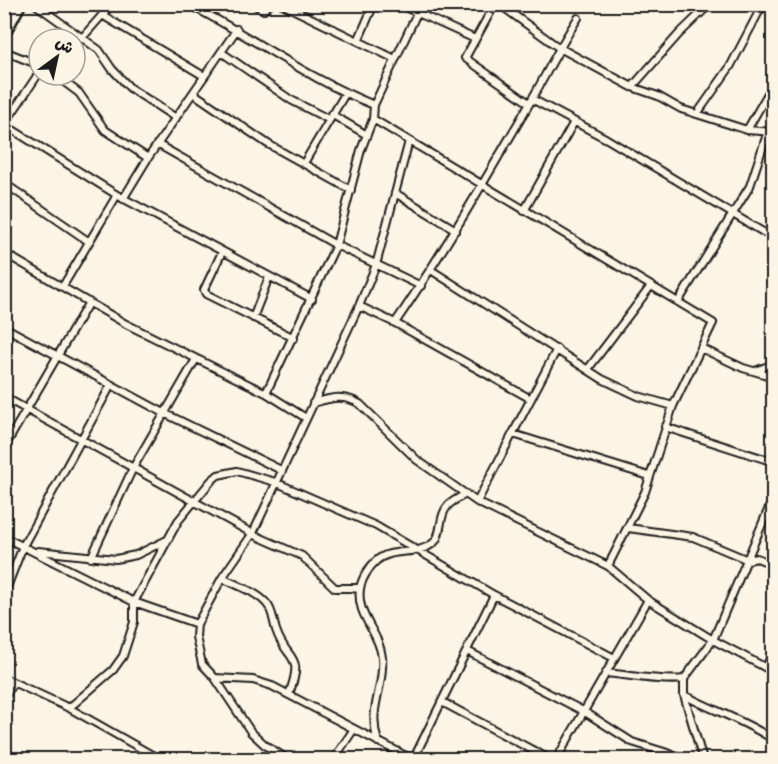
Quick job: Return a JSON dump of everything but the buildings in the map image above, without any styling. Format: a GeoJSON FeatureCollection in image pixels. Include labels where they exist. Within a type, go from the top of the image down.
{"type":"FeatureCollection","features":[{"type":"Feature","properties":{"kind":"highway"},"geometry":{"type":"LineString","coordinates":[[4,34],[20,4]]}},
{"type":"Feature","properties":{"kind":"street"},"geometry":{"type":"LineString","coordinates":[[35,4],[67,27]]}},
{"type":"Feature","properties":{"kind":"street"},"geometry":{"type":"LineString","coordinates":[[87,32],[112,4]]}},
{"type":"Feature","properties":{"kind":"street"},"geometry":{"type":"LineString","coordinates":[[188,4],[237,29],[345,94],[374,105]]}},
{"type":"Feature","properties":{"kind":"street"},"geometry":{"type":"LineString","coordinates":[[253,4],[264,10],[270,4]]}},
{"type":"Feature","properties":{"kind":"street"},"geometry":{"type":"LineString","coordinates":[[282,4],[395,59]]}},
{"type":"Feature","properties":{"kind":"street"},"geometry":{"type":"LineString","coordinates":[[358,41],[374,4]]}},
{"type":"Feature","properties":{"kind":"street"},"geometry":{"type":"LineString","coordinates":[[398,4],[411,7],[417,13],[474,39]]}},
{"type":"Feature","properties":{"kind":"street"},"geometry":{"type":"LineString","coordinates":[[678,302],[731,214],[757,170],[771,132],[747,130],[697,114],[632,87],[558,47],[497,4],[466,53],[466,61],[531,101],[574,122],[731,214],[774,236]]}},
{"type":"Feature","properties":{"kind":"street"},"geometry":{"type":"LineString","coordinates":[[632,87],[710,4]]}},
{"type":"Feature","properties":{"kind":"street"},"geometry":{"type":"LineString","coordinates":[[697,114],[730,67],[763,4]]}},
{"type":"Feature","properties":{"kind":"street"},"geometry":{"type":"LineString","coordinates":[[266,393],[336,245],[373,119],[374,105],[417,13]]}},
{"type":"Feature","properties":{"kind":"street"},"geometry":{"type":"LineString","coordinates":[[102,15],[204,76]]}},
{"type":"Feature","properties":{"kind":"street"},"geometry":{"type":"LineString","coordinates":[[395,323],[456,230],[531,101],[558,47],[578,18]]}},
{"type":"Feature","properties":{"kind":"street"},"geometry":{"type":"LineString","coordinates":[[63,286],[88,241],[237,29]]}},
{"type":"Feature","properties":{"kind":"street"},"geometry":{"type":"LineString","coordinates":[[87,42],[99,50],[112,69],[130,88],[176,118]]}},
{"type":"Feature","properties":{"kind":"street"},"geometry":{"type":"LineString","coordinates":[[4,51],[27,60]]}},
{"type":"Feature","properties":{"kind":"street"},"geometry":{"type":"LineString","coordinates":[[221,52],[291,100],[367,135]]}},
{"type":"Feature","properties":{"kind":"street"},"geometry":{"type":"LineString","coordinates":[[747,130],[774,83]]}},
{"type":"Feature","properties":{"kind":"street"},"geometry":{"type":"LineString","coordinates":[[30,87],[5,125],[120,197],[312,299]]}},
{"type":"Feature","properties":{"kind":"street"},"geometry":{"type":"LineString","coordinates":[[70,87],[78,93],[105,130],[148,158]]}},
{"type":"Feature","properties":{"kind":"street"},"geometry":{"type":"LineString","coordinates":[[193,93],[268,144],[351,190]]}},
{"type":"Feature","properties":{"kind":"street"},"geometry":{"type":"LineString","coordinates":[[304,163],[329,117],[345,94]]}},
{"type":"Feature","properties":{"kind":"street"},"geometry":{"type":"LineString","coordinates":[[373,119],[713,323],[703,349],[673,406],[645,492],[608,566]]}},
{"type":"Feature","properties":{"kind":"street"},"geometry":{"type":"LineString","coordinates":[[524,211],[574,122]]}},
{"type":"Feature","properties":{"kind":"street"},"geometry":{"type":"LineString","coordinates":[[289,759],[265,746],[251,732],[215,678],[202,664],[198,654],[197,624],[222,578],[252,533],[359,306],[376,266],[409,141]]}},
{"type":"Feature","properties":{"kind":"street"},"geometry":{"type":"LineString","coordinates":[[157,144],[336,245],[421,286]]}},
{"type":"Feature","properties":{"kind":"street"},"geometry":{"type":"LineString","coordinates":[[4,183],[88,241]]}},
{"type":"Feature","properties":{"kind":"street"},"geometry":{"type":"LineString","coordinates":[[395,193],[456,230]]}},
{"type":"Feature","properties":{"kind":"street"},"geometry":{"type":"LineString","coordinates":[[222,252],[204,290],[211,298],[294,338]]}},
{"type":"Feature","properties":{"kind":"street"},"geometry":{"type":"LineString","coordinates":[[4,253],[126,324],[266,393],[306,418]]}},
{"type":"Feature","properties":{"kind":"street"},"geometry":{"type":"LineString","coordinates":[[431,270],[588,369],[630,392],[673,406]]}},
{"type":"Feature","properties":{"kind":"street"},"geometry":{"type":"LineString","coordinates":[[253,318],[269,277]]}},
{"type":"Feature","properties":{"kind":"street"},"geometry":{"type":"LineString","coordinates":[[588,369],[651,286]]}},
{"type":"Feature","properties":{"kind":"street"},"geometry":{"type":"LineString","coordinates":[[4,448],[89,302]]}},
{"type":"Feature","properties":{"kind":"street"},"geometry":{"type":"LineString","coordinates":[[359,306],[395,323],[531,399]]}},
{"type":"Feature","properties":{"kind":"street"},"geometry":{"type":"LineString","coordinates":[[4,327],[164,413],[281,470]]}},
{"type":"Feature","properties":{"kind":"street"},"geometry":{"type":"LineString","coordinates":[[477,502],[557,349]]}},
{"type":"Feature","properties":{"kind":"street"},"geometry":{"type":"LineString","coordinates":[[703,349],[774,377]]}},
{"type":"Feature","properties":{"kind":"street"},"geometry":{"type":"LineString","coordinates":[[91,558],[133,468],[196,359]]}},
{"type":"Feature","properties":{"kind":"street"},"geometry":{"type":"LineString","coordinates":[[754,371],[774,364]]}},
{"type":"Feature","properties":{"kind":"street"},"geometry":{"type":"LineString","coordinates":[[4,595],[23,546],[79,439],[111,385]]}},
{"type":"Feature","properties":{"kind":"street"},"geometry":{"type":"LineString","coordinates":[[4,397],[194,499],[252,533],[302,556],[335,588],[360,588]]}},
{"type":"Feature","properties":{"kind":"street"},"geometry":{"type":"LineString","coordinates":[[313,403],[338,397],[349,398],[360,404],[402,448],[477,502],[608,566],[648,600],[713,640],[774,672]]}},
{"type":"Feature","properties":{"kind":"street"},"geometry":{"type":"LineString","coordinates":[[665,427],[774,462]]}},
{"type":"Feature","properties":{"kind":"street"},"geometry":{"type":"LineString","coordinates":[[513,434],[649,476]]}},
{"type":"Feature","properties":{"kind":"street"},"geometry":{"type":"LineString","coordinates":[[69,708],[113,670],[123,656],[134,622],[134,602],[167,540],[194,499],[211,481],[229,471],[243,472],[275,482],[341,509],[419,549],[494,595],[614,658]]}},
{"type":"Feature","properties":{"kind":"street"},"geometry":{"type":"LineString","coordinates":[[378,742],[373,716],[382,657],[373,631],[363,618],[360,588],[376,560],[402,550],[419,549],[435,541],[447,506],[466,494]]}},
{"type":"Feature","properties":{"kind":"street"},"geometry":{"type":"LineString","coordinates":[[703,759],[684,695],[684,679],[713,640],[774,496]]}},
{"type":"Feature","properties":{"kind":"street"},"geometry":{"type":"LineString","coordinates":[[628,528],[693,537],[748,560],[757,558],[774,565]]}},
{"type":"Feature","properties":{"kind":"street"},"geometry":{"type":"LineString","coordinates":[[4,537],[134,602],[197,624]]}},
{"type":"Feature","properties":{"kind":"street"},"geometry":{"type":"LineString","coordinates":[[31,550],[117,559],[136,555],[167,540]]}},
{"type":"Feature","properties":{"kind":"street"},"geometry":{"type":"LineString","coordinates":[[222,578],[262,599],[271,611],[277,632],[296,665],[296,675],[289,694]]}},
{"type":"Feature","properties":{"kind":"street"},"geometry":{"type":"LineString","coordinates":[[215,678],[253,680],[289,694],[378,742],[415,759],[494,595]]}},
{"type":"Feature","properties":{"kind":"street"},"geometry":{"type":"LineString","coordinates":[[556,759],[648,600]]}},
{"type":"Feature","properties":{"kind":"street"},"geometry":{"type":"LineString","coordinates":[[766,668],[774,648]]}},
{"type":"Feature","properties":{"kind":"street"},"geometry":{"type":"LineString","coordinates":[[467,651],[585,712],[632,742],[690,759]]}},
{"type":"Feature","properties":{"kind":"street"},"geometry":{"type":"LineString","coordinates":[[606,673],[647,676],[667,681],[684,679]]}},
{"type":"Feature","properties":{"kind":"street"},"geometry":{"type":"LineString","coordinates":[[4,678],[69,708],[160,759]]}},
{"type":"Feature","properties":{"kind":"street"},"geometry":{"type":"LineString","coordinates":[[4,699],[13,682]]}},
{"type":"Feature","properties":{"kind":"street"},"geometry":{"type":"LineString","coordinates":[[684,695],[716,712],[751,724],[774,740]]}},
{"type":"Feature","properties":{"kind":"street"},"geometry":{"type":"LineString","coordinates":[[442,702],[551,759]]}},
{"type":"Feature","properties":{"kind":"street"},"geometry":{"type":"LineString","coordinates":[[333,759],[354,729]]}},
{"type":"Feature","properties":{"kind":"street"},"geometry":{"type":"LineString","coordinates":[[4,756],[10,759]]}}]}
